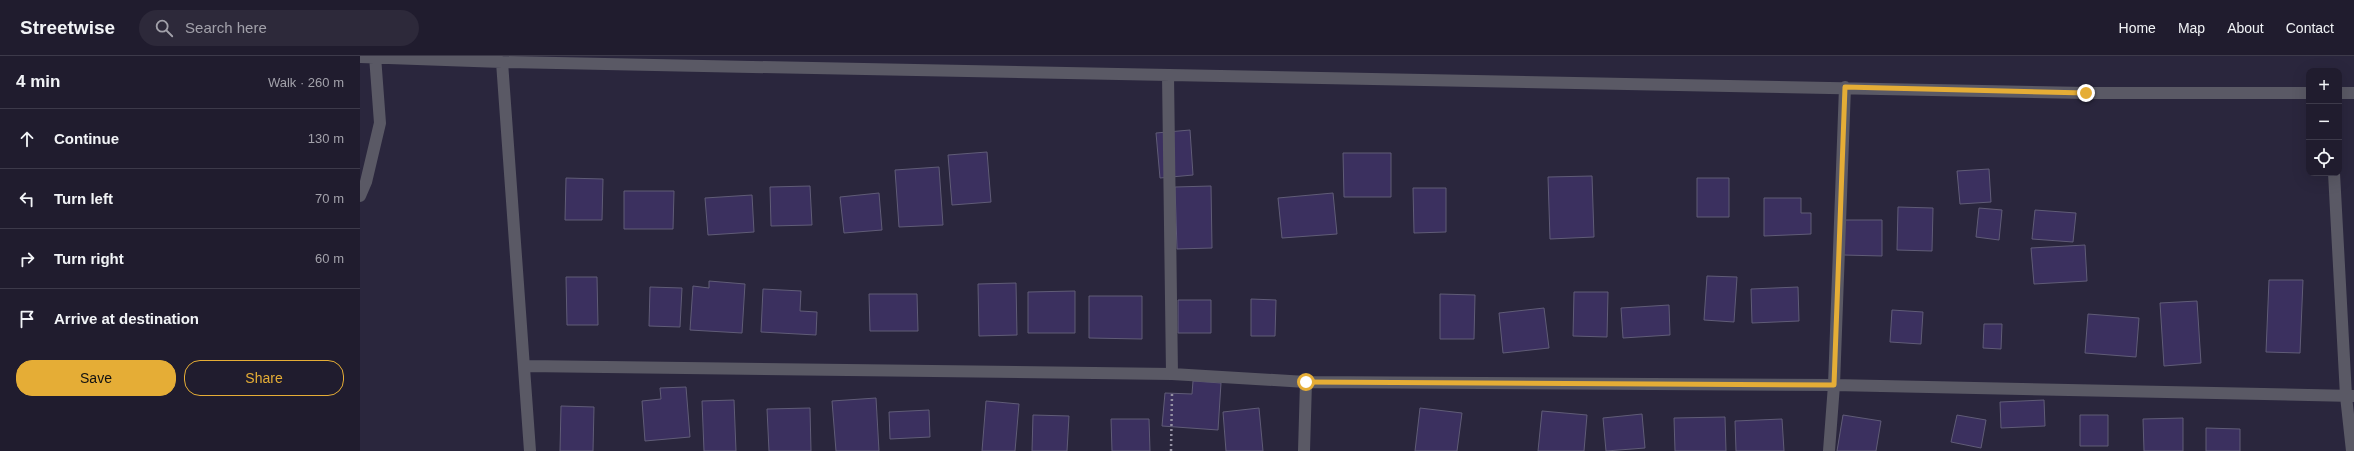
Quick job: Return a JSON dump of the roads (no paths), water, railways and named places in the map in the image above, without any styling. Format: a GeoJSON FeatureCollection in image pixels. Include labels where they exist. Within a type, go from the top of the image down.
{"type":"FeatureCollection","features":[{"type":"Feature","properties":{"kind":"street"},"geometry":{"type":"LineString","coordinates":[[360,196],[366,182],[380,122],[375,56]]}},
{"type":"Feature","properties":{"kind":"street"},"geometry":{"type":"LineString","coordinates":[[360,57],[375,56],[502,62],[1845,87],[2086,93],[2306,93]]}},
{"type":"Feature","properties":{"kind":"street"},"geometry":{"type":"LineString","coordinates":[[502,62],[526,366],[530,451]]}},
{"type":"Feature","properties":{"kind":"street"},"geometry":{"type":"LineString","coordinates":[[1168,75],[1172,374]]}},
{"type":"Feature","properties":{"kind":"street"},"geometry":{"type":"LineString","coordinates":[[1829,451],[1834,385],[1845,87]]}},
{"type":"Feature","properties":{"kind":"street"},"geometry":{"type":"LineString","coordinates":[[2342,93],[2354,93]]}},
{"type":"Feature","properties":{"kind":"street"},"geometry":{"type":"LineString","coordinates":[[2334,176],[2350,396],[2352,451]]}},
{"type":"Feature","properties":{"kind":"street"},"geometry":{"type":"LineString","coordinates":[[526,366],[1172,374],[1306,382],[1834,385],[2350,396]]}},
{"type":"Feature","properties":{"kind":"street"},"geometry":{"type":"LineString","coordinates":[[1304,451],[1306,382]]}}]}
